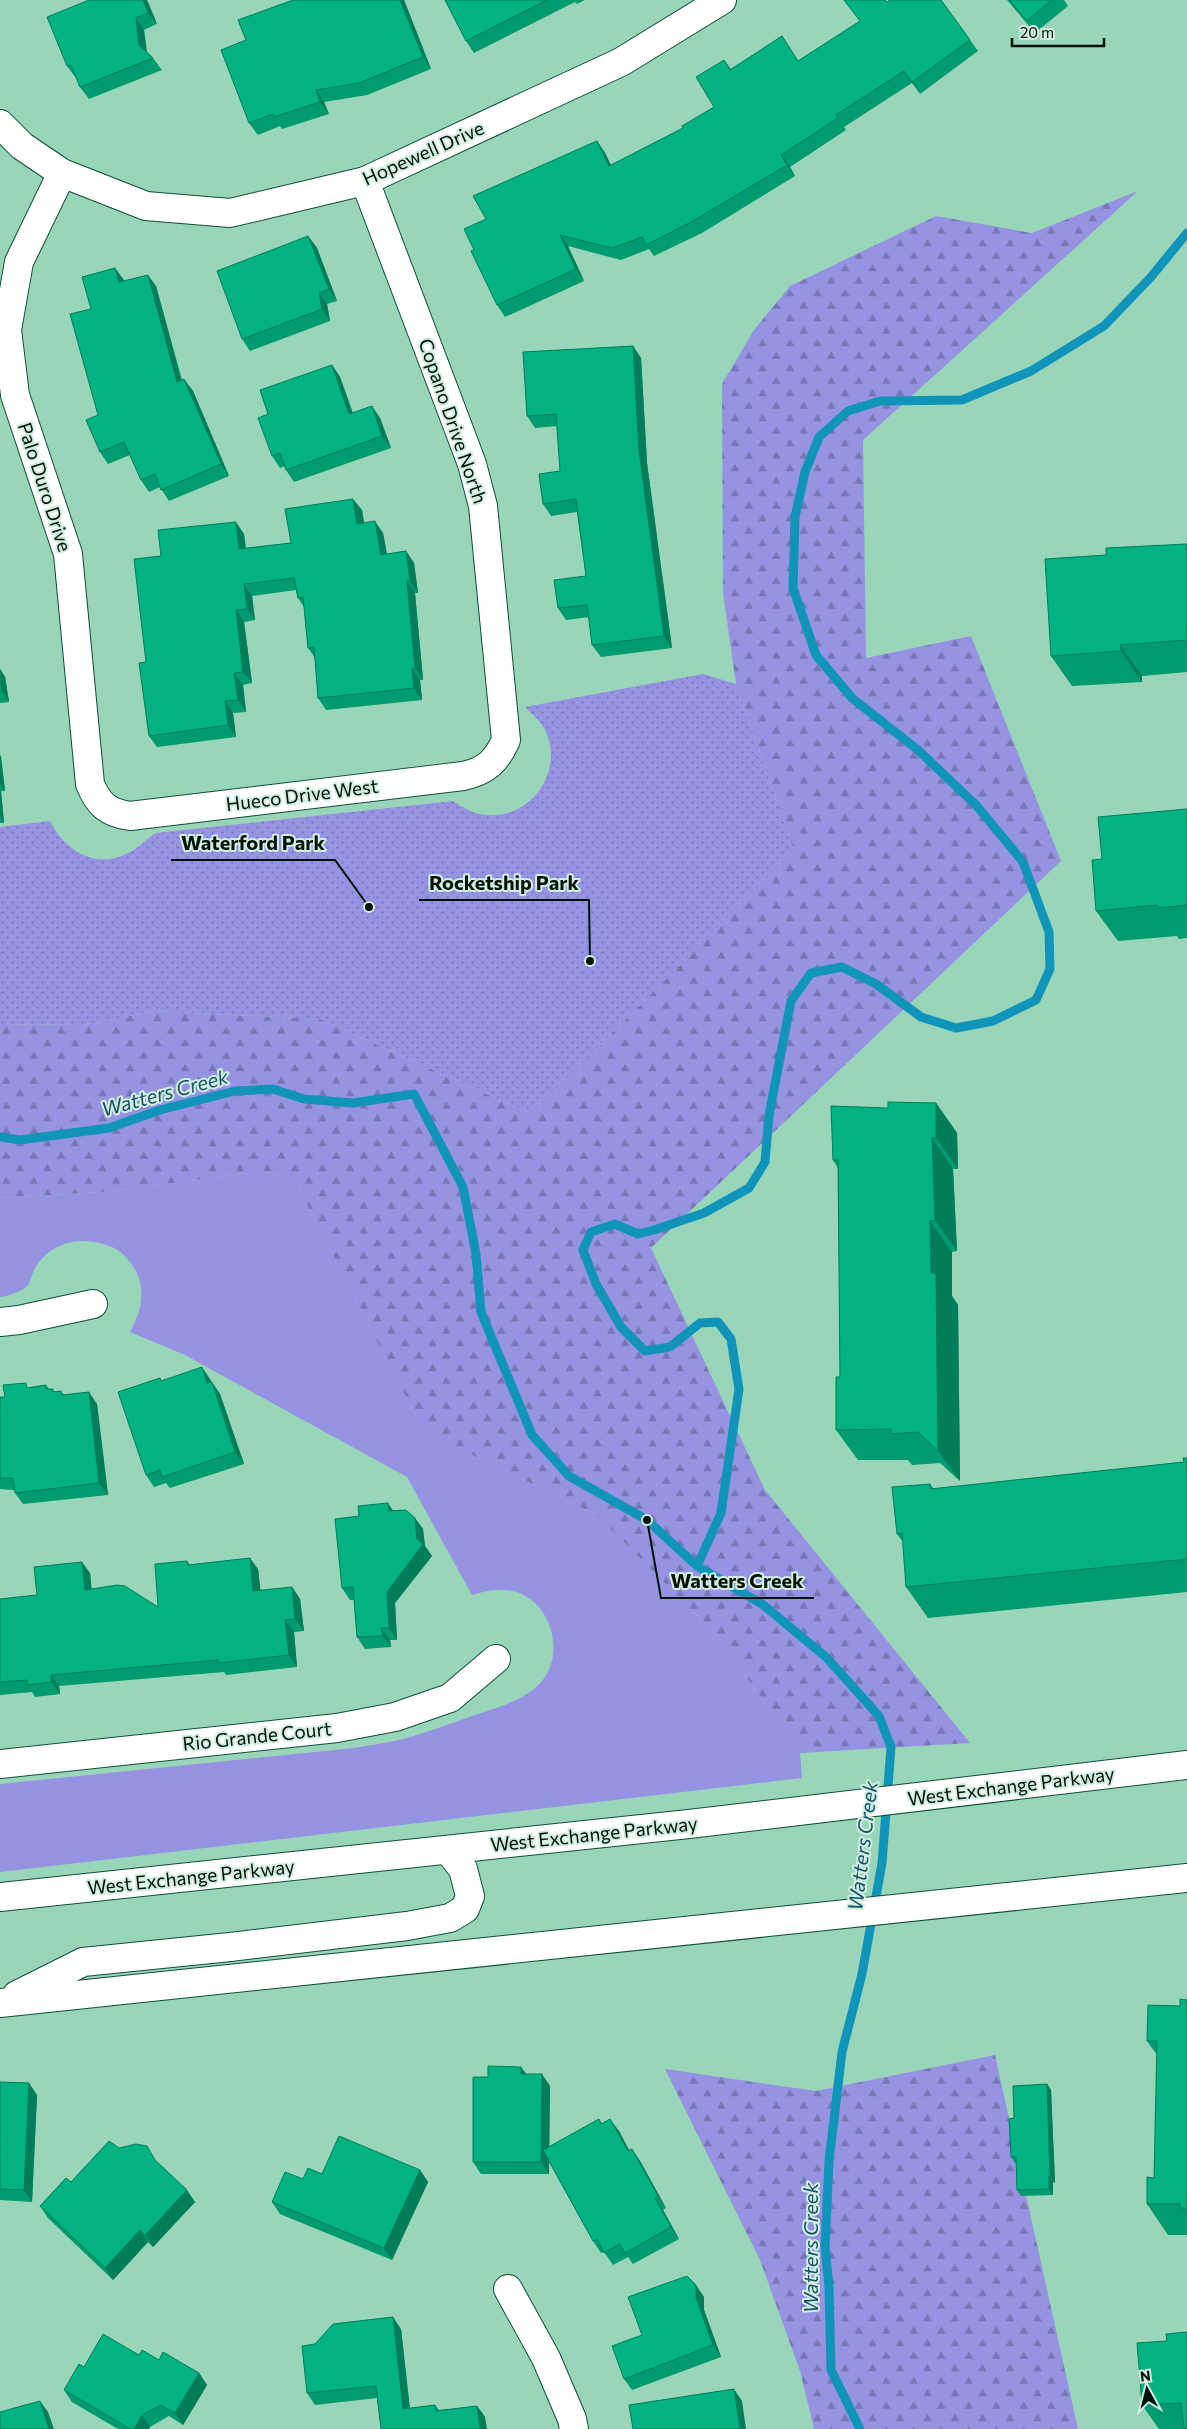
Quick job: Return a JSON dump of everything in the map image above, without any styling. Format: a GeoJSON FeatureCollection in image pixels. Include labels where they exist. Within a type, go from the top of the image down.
{"type":"FeatureCollection","features":[{"type":"Feature","properties":{"kind":"street","name":"Hopewell Drive"},"geometry":{"type":"LineString","coordinates":[[0,124],[22,146],[62,173],[146,206],[230,213],[365,181],[621,62],[722,0]]}},
{"type":"Feature","properties":{"kind":"street","name":"Palo Duro Drive"},"geometry":{"type":"LineString","coordinates":[[62,173],[20,262],[7,330],[15,395],[68,554],[90,784],[95,796],[104,807]]}},
{"type":"Feature","properties":{"kind":"street","name":"Copano Drive North"},"geometry":{"type":"LineString","coordinates":[[365,181],[469,455],[484,506],[506,740],[498,758]]}},
{"type":"Feature","properties":{"kind":"street","name":"Hueco Drive West"},"geometry":{"type":"LineString","coordinates":[[104,807],[116,814],[130,816],[445,778],[476,773],[498,758]]}},
{"type":"Feature","properties":{"kind":"street"},"geometry":{"type":"LineString","coordinates":[[0,1322],[19,1320],[92,1304]]}},
{"type":"Feature","properties":{"kind":"street","name":"Rio Grande Court"},"geometry":{"type":"LineString","coordinates":[[0,1764],[337,1728],[395,1717],[450,1698],[496,1659]]}},
{"type":"Feature","properties":{"kind":"street","name":"West Exchange Parkway"},"geometry":{"type":"LineString","coordinates":[[0,1897],[689,1824],[1187,1765]]}},
{"type":"Feature","properties":{"kind":"street"},"geometry":{"type":"LineString","coordinates":[[0,2003],[84,1962],[407,1926],[450,1918],[465,1909],[470,1896],[463,1870],[448,1850]]}},
{"type":"Feature","properties":{"kind":"street"},"geometry":{"type":"LineString","coordinates":[[0,2003],[1187,1878]]}},
{"type":"Feature","properties":{"kind":"street"},"geometry":{"type":"LineString","coordinates":[[508,2289],[546,2358],[572,2419],[574,2429]]}},
{"type":"Feature","properties":{"kind":"green space"},"geometry":{"type":"Polygon","coordinates":[[[1138,191],[863,440],[866,658],[971,636],[1061,861],[651,1248],[765,1490],[970,1743],[800,1753],[719,1638],[597,1515],[424,1432],[307,1205],[297,1181],[264,1171],[104,1192],[0,1198],[0,1024],[84,1025],[154,1011],[320,1019],[531,1114],[794,851],[736,684],[723,593],[722,384],[754,330],[790,286],[936,216],[1032,233],[1138,191]]]}},
{"type":"Feature","properties":{"kind":"green space"},"geometry":{"type":"Polygon","coordinates":[[[703,674],[736,684],[794,851],[531,1114],[320,1019],[154,1011],[84,1025],[0,1024],[0,827],[50,821],[57,833],[75,850],[97,859],[109,859],[122,856],[135,849],[156,833],[453,801],[465,809],[479,814],[503,814],[516,810],[538,792],[546,780],[550,766],[551,752],[546,732],[525,707],[703,674]]]}},
{"type":"Feature","properties":{"kind":"green space"},"geometry":{"type":"Polygon","coordinates":[[[264,1171],[297,1181],[307,1205],[424,1432],[597,1515],[719,1638],[800,1753],[802,1778],[0,1872],[0,1784],[354,1748],[412,1737],[520,1698],[534,1689],[545,1677],[552,1662],[551,1630],[545,1615],[535,1603],[521,1594],[501,1590],[472,1595],[407,1477],[185,1355],[130,1332],[140,1308],[140,1282],[133,1266],[117,1250],[91,1241],[69,1242],[59,1246],[42,1259],[35,1268],[29,1283],[22,1290],[0,1297],[0,1198],[104,1192],[264,1171]]]}},
{"type":"Feature","properties":{"kind":"green space"},"geometry":{"type":"Polygon","coordinates":[[[995,2055],[1078,2429],[814,2429],[800,2371],[760,2260],[665,2069],[816,2091],[995,2055]]]}},
{"type":"Feature","properties":{"kind":"building"},"geometry":{"type":"Polygon","coordinates":[[[89,0],[143,0],[148,13],[136,18],[139,45],[153,58],[80,87],[71,65],[67,66],[47,17],[89,0]]]}},
{"type":"Feature","properties":{"kind":"building"},"geometry":{"type":"Polygon","coordinates":[[[293,0],[400,0],[423,57],[359,83],[316,90],[320,102],[274,117],[273,114],[249,123],[221,50],[246,40],[238,20],[293,0]]]}},
{"type":"Feature","properties":{"kind":"building"},"geometry":{"type":"Polygon","coordinates":[[[445,0],[547,0],[466,41],[445,0]]]}},
{"type":"Feature","properties":{"kind":"building"},"geometry":{"type":"Polygon","coordinates":[[[844,0],[885,0],[887,2],[890,0],[941,0],[970,40],[912,82],[904,71],[836,115],[838,118],[781,155],[787,165],[693,221],[646,245],[642,237],[612,248],[560,235],[576,269],[497,305],[471,251],[474,250],[464,229],[486,219],[473,196],[597,141],[609,166],[683,128],[682,126],[714,107],[696,77],[724,60],[730,70],[782,36],[798,61],[860,21],[844,0]]]}},
{"type":"Feature","properties":{"kind":"building"},"geometry":{"type":"Polygon","coordinates":[[[1009,0],[1052,0],[1027,21],[1009,0]]]}},
{"type":"Feature","properties":{"kind":"building"},"geometry":{"type":"Polygon","coordinates":[[[308,236],[329,289],[319,293],[322,309],[242,339],[217,271],[308,236]]]}},
{"type":"Feature","properties":{"kind":"building"},"geometry":{"type":"Polygon","coordinates":[[[115,268],[119,282],[148,275],[177,382],[184,379],[221,464],[161,490],[155,474],[141,480],[124,442],[100,452],[86,420],[98,415],[70,314],[91,309],[82,277],[115,268]]]}},
{"type":"Feature","properties":{"kind":"building"},"geometry":{"type":"Polygon","coordinates":[[[633,346],[639,451],[664,636],[592,645],[587,605],[558,608],[554,580],[586,576],[576,499],[543,504],[539,474],[560,471],[556,414],[527,416],[523,352],[633,346]]]}},
{"type":"Feature","properties":{"kind":"building"},"geometry":{"type":"Polygon","coordinates":[[[332,365],[349,414],[372,406],[382,436],[286,470],[280,453],[272,456],[258,418],[268,414],[260,390],[332,365]]]}},
{"type":"Feature","properties":{"kind":"building"},"geometry":{"type":"Polygon","coordinates":[[[353,499],[357,524],[375,521],[381,555],[406,551],[410,581],[407,581],[415,668],[412,669],[414,688],[318,698],[314,647],[308,648],[303,597],[298,598],[294,578],[244,584],[247,609],[236,610],[243,672],[234,673],[238,700],[225,701],[228,725],[149,736],[139,663],[146,662],[134,559],[161,556],[158,530],[236,522],[239,549],[291,543],[285,509],[353,499]]]}},
{"type":"Feature","properties":{"kind":"building"},"geometry":{"type":"Polygon","coordinates":[[[1187,544],[1187,640],[1120,645],[1121,651],[1051,656],[1045,559],[1106,555],[1106,548],[1187,544]]]}},
{"type":"Feature","properties":{"kind":"building"},"geometry":{"type":"Polygon","coordinates":[[[1187,809],[1187,905],[1158,908],[1157,905],[1096,911],[1092,860],[1102,859],[1098,817],[1187,809]]]}},
{"type":"Feature","properties":{"kind":"building"},"geometry":{"type":"Polygon","coordinates":[[[888,1102],[936,1103],[936,1138],[932,1138],[935,1220],[930,1221],[931,1273],[936,1274],[938,1451],[918,1432],[891,1434],[891,1429],[836,1430],[836,1377],[840,1377],[838,1160],[833,1160],[831,1106],[888,1108],[888,1102]]]}},
{"type":"Feature","properties":{"kind":"building"},"geometry":{"type":"Polygon","coordinates":[[[202,1367],[207,1383],[212,1382],[235,1452],[162,1477],[160,1470],[146,1475],[118,1392],[160,1378],[161,1381],[202,1367]]]}},
{"type":"Feature","properties":{"kind":"building"},"geometry":{"type":"Polygon","coordinates":[[[26,1383],[27,1388],[46,1385],[46,1389],[53,1389],[53,1392],[61,1391],[62,1395],[89,1392],[99,1483],[15,1493],[13,1478],[0,1478],[0,1397],[5,1397],[3,1385],[26,1383]]]}},
{"type":"Feature","properties":{"kind":"building"},"geometry":{"type":"Polygon","coordinates":[[[1183,1458],[1187,1458],[1187,1559],[906,1587],[902,1533],[897,1534],[892,1487],[930,1484],[930,1489],[1184,1462],[1183,1458]]]}},
{"type":"Feature","properties":{"kind":"building"},"geometry":{"type":"Polygon","coordinates":[[[388,1503],[389,1511],[406,1510],[415,1518],[417,1539],[423,1544],[387,1592],[389,1628],[381,1628],[383,1636],[357,1637],[353,1587],[342,1588],[335,1519],[359,1516],[358,1506],[388,1503]]]}},
{"type":"Feature","properties":{"kind":"building"},"geometry":{"type":"Polygon","coordinates":[[[250,1558],[253,1591],[292,1587],[295,1619],[285,1620],[289,1655],[218,1663],[218,1660],[51,1675],[51,1682],[27,1685],[27,1680],[0,1682],[0,1599],[37,1595],[34,1567],[82,1562],[85,1590],[117,1585],[125,1586],[158,1607],[155,1564],[187,1561],[188,1565],[250,1558]]]}},
{"type":"Feature","properties":{"kind":"building"},"geometry":{"type":"Polygon","coordinates":[[[1180,1999],[1187,2000],[1187,2208],[1180,2208],[1180,2204],[1147,2204],[1147,2177],[1154,2178],[1157,2041],[1147,2041],[1148,2005],[1180,2006],[1180,1999]]]}},
{"type":"Feature","properties":{"kind":"building"},"geometry":{"type":"Polygon","coordinates":[[[488,2066],[521,2067],[521,2074],[542,2074],[541,2162],[473,2162],[473,2077],[488,2077],[488,2066]]]}},
{"type":"Feature","properties":{"kind":"building"},"geometry":{"type":"Polygon","coordinates":[[[0,2082],[29,2083],[24,2190],[0,2189],[0,2082]]]}},
{"type":"Feature","properties":{"kind":"building"},"geometry":{"type":"Polygon","coordinates":[[[1047,2084],[1049,2189],[1017,2190],[1016,2157],[1011,2157],[1009,2119],[1014,2118],[1013,2086],[1047,2084]]]}},
{"type":"Feature","properties":{"kind":"building"},"geometry":{"type":"Polygon","coordinates":[[[599,2119],[601,2124],[610,2119],[628,2151],[632,2149],[658,2196],[655,2198],[671,2227],[625,2253],[620,2244],[604,2253],[597,2239],[593,2241],[543,2150],[599,2119]]]}},
{"type":"Feature","properties":{"kind":"building"},"geometry":{"type":"Polygon","coordinates":[[[339,2136],[420,2170],[384,2248],[272,2202],[285,2172],[303,2179],[308,2168],[322,2174],[339,2136]]]}},
{"type":"Feature","properties":{"kind":"building"},"geometry":{"type":"Polygon","coordinates":[[[109,2141],[119,2148],[136,2144],[147,2146],[155,2160],[187,2190],[145,2235],[140,2230],[105,2268],[40,2206],[66,2178],[71,2182],[109,2141]]]}},
{"type":"Feature","properties":{"kind":"building"},"geometry":{"type":"Polygon","coordinates":[[[687,2276],[696,2285],[696,2298],[713,2345],[624,2379],[612,2346],[642,2335],[628,2297],[687,2276]]]}},
{"type":"Feature","properties":{"kind":"building"},"geometry":{"type":"Polygon","coordinates":[[[393,2317],[403,2409],[435,2405],[436,2411],[477,2406],[480,2429],[381,2429],[376,2386],[307,2393],[302,2346],[315,2344],[333,2324],[393,2317]]]}},
{"type":"Feature","properties":{"kind":"building"},"geometry":{"type":"Polygon","coordinates":[[[1187,2332],[1187,2429],[1184,2429],[1181,2403],[1142,2405],[1137,2343],[1167,2341],[1166,2334],[1187,2332]]]}},
{"type":"Feature","properties":{"kind":"building"},"geometry":{"type":"Polygon","coordinates":[[[103,2334],[139,2355],[142,2350],[159,2360],[163,2352],[199,2373],[175,2413],[161,2405],[142,2415],[134,2429],[130,2429],[64,2390],[79,2364],[84,2367],[103,2334]]]}},
{"type":"Feature","properties":{"kind":"building"},"geometry":{"type":"Polygon","coordinates":[[[734,2389],[740,2429],[633,2429],[629,2405],[734,2389]]]}},
{"type":"Feature","properties":{"kind":"building"},"geometry":{"type":"Polygon","coordinates":[[[40,2401],[49,2429],[0,2429],[0,2412],[40,2401]]]}},
{"type":"Feature","properties":{"kind":"waterway"},"geometry":{"type":"LineString","coordinates":[[697,1566],[721,1513],[739,1389],[731,1339],[718,1322],[700,1323],[670,1347],[645,1351],[621,1327],[596,1284],[583,1250],[591,1232],[615,1224],[638,1234],[654,1230],[704,1213],[749,1188],[765,1162],[769,1115],[791,1001],[811,973],[842,967],[876,984],[921,1017],[956,1028],[993,1021],[1036,1000],[1050,969],[1049,932],[1023,862],[976,805],[918,750],[852,698],[816,655],[793,588],[795,517],[805,472],[819,437],[848,411],[880,401],[962,400],[1031,371],[1104,326],[1151,277],[1187,233]]}},
{"type":"Feature","properties":{"kind":"waterway","name":"Watters Creek"},"geometry":{"type":"LineString","coordinates":[[0,1137],[20,1140],[109,1128],[160,1110],[235,1091],[273,1089],[304,1099],[353,1103],[414,1094],[463,1187],[476,1254],[481,1312],[532,1435],[569,1476],[647,1520],[697,1566],[762,1604],[826,1657],[879,1716],[891,1747],[882,1863],[862,1974],[842,2052],[829,2161],[825,2247],[829,2287],[831,2370],[860,2429]]}},
{"type":"Feature","properties":{"kind":"place","name":"Waterford Park"},"geometry":{"type":"Point","coordinates":[369,907]}},
{"type":"Feature","properties":{"kind":"place","name":"Rocketship Park"},"geometry":{"type":"Point","coordinates":[590,961]}},
{"type":"Feature","properties":{"kind":"place","name":"Watters Creek"},"geometry":{"type":"Point","coordinates":[647,1520]}}]}
